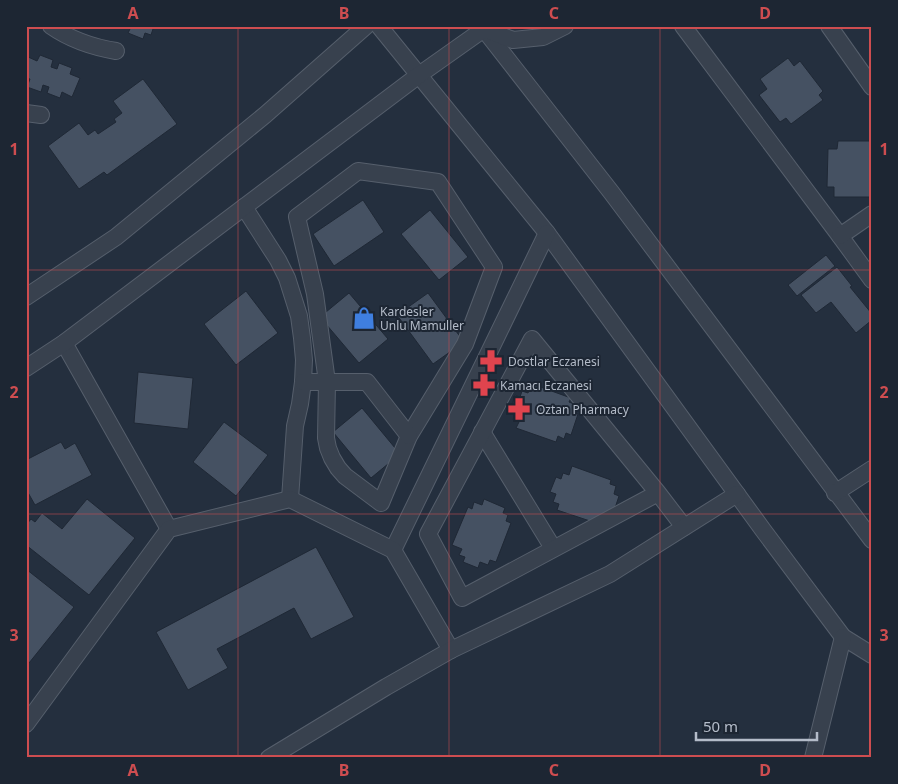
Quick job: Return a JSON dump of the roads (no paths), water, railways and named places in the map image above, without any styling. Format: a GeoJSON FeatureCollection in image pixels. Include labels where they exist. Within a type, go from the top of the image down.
{"type":"FeatureCollection","features":[{"type":"Feature","properties":{"kind":"street"},"geometry":{"type":"LineString","coordinates":[[51,26],[80,42],[116,51]]}},
{"type":"Feature","properties":{"kind":"street"},"geometry":{"type":"LineString","coordinates":[[26,297],[116,237],[265,115],[366,26]]}},
{"type":"Feature","properties":{"kind":"street"},"geometry":{"type":"LineString","coordinates":[[379,26],[547,233],[843,637],[872,655]]}},
{"type":"Feature","properties":{"kind":"street"},"geometry":{"type":"LineString","coordinates":[[483,28],[513,40],[543,37],[565,26]]}},
{"type":"Feature","properties":{"kind":"street"},"geometry":{"type":"LineString","coordinates":[[683,26],[872,280]]}},
{"type":"Feature","properties":{"kind":"street"},"geometry":{"type":"LineString","coordinates":[[829,26],[869,79]]}},
{"type":"Feature","properties":{"kind":"street"},"geometry":{"type":"LineString","coordinates":[[26,368],[64,343],[483,28]]}},
{"type":"Feature","properties":{"kind":"street"},"geometry":{"type":"LineString","coordinates":[[483,28],[611,192],[872,540]]}},
{"type":"Feature","properties":{"kind":"street"},"geometry":{"type":"LineString","coordinates":[[358,171],[438,182],[494,267],[465,344],[409,436],[381,503],[345,476],[332,458],[326,438],[328,382],[315,294],[298,218],[358,171]]}},
{"type":"Feature","properties":{"kind":"street"},"geometry":{"type":"LineString","coordinates":[[244,207],[278,260],[287,278],[299,316],[304,360],[303,382],[295,426],[290,499]]}},
{"type":"Feature","properties":{"kind":"street"},"geometry":{"type":"LineString","coordinates":[[840,236],[872,214]]}},
{"type":"Feature","properties":{"kind":"street"},"geometry":{"type":"LineString","coordinates":[[393,550],[547,233]]}},
{"type":"Feature","properties":{"kind":"street"},"geometry":{"type":"LineString","coordinates":[[658,493],[462,598],[428,534],[532,339],[658,493],[684,527]]}},
{"type":"Feature","properties":{"kind":"street"},"geometry":{"type":"LineString","coordinates":[[64,343],[169,529]]}},
{"type":"Feature","properties":{"kind":"street"},"geometry":{"type":"LineString","coordinates":[[303,382],[367,382],[409,436]]}},
{"type":"Feature","properties":{"kind":"street"},"geometry":{"type":"LineString","coordinates":[[482,432],[553,548]]}},
{"type":"Feature","properties":{"kind":"street"},"geometry":{"type":"LineString","coordinates":[[835,493],[872,469]]}},
{"type":"Feature","properties":{"kind":"street"},"geometry":{"type":"LineString","coordinates":[[269,758],[451,650],[610,574],[737,494]]}},
{"type":"Feature","properties":{"kind":"street"},"geometry":{"type":"LineString","coordinates":[[26,724],[169,529],[290,499],[393,550],[451,650]]}},
{"type":"Feature","properties":{"kind":"street"},"geometry":{"type":"LineString","coordinates":[[813,758],[843,637]]}},
{"type":"Feature","properties":{"kind":"place","name":"Kardesler Unlu Mamuller"},"geometry":{"type":"Point","coordinates":[364,318]}},
{"type":"Feature","properties":{"kind":"place","name":"Dostlar Eczanesi"},"geometry":{"type":"Point","coordinates":[491,361]}},
{"type":"Feature","properties":{"kind":"place","name":"Kamacı Eczanesi"},"geometry":{"type":"Point","coordinates":[484,385]}},
{"type":"Feature","properties":{"kind":"place","name":"Oztan Pharmacy"},"geometry":{"type":"Point","coordinates":[519,409]}}]}
